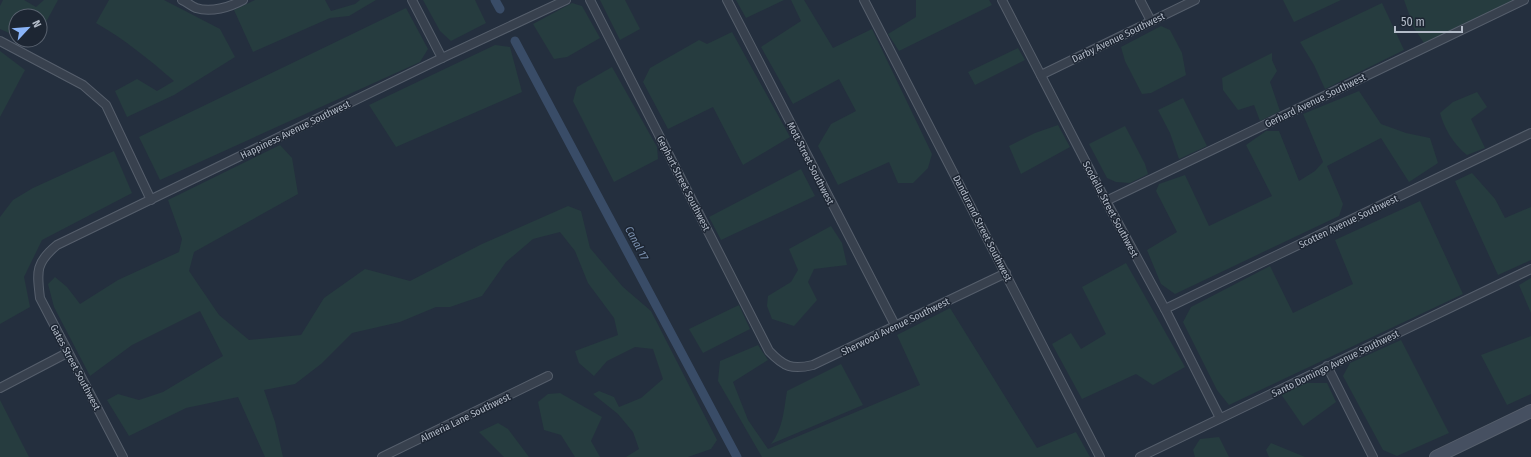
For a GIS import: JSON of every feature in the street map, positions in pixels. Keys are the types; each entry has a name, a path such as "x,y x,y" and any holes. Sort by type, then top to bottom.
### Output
{"street":[{"path":"182,0 197,8 217,9 232,6 243,0"},
{"path":"412,0 442,58"},
{"name":"Happiness Avenue Southwest","path":"38,273 45,255 57,245 442,58 566,0"},
{"name":"Gephart Street Southwest","path":"590,0 769,351 782,363"},
{"name":"Mott Street Southwest","path":"727,0 895,325"},
{"name":"Dandurand Street Southwest","path":"864,0 1100,457"},
{"name":"Scodella Street Southwest","path":"1002,0 1106,201 1165,309 1220,418"},
{"path":"1140,0 1151,21"},
{"name":"Darby Avenue Southwest","path":"1041,75 1195,0"},
{"name":"Gerhard Avenue Southwest","path":"1106,201 1524,0"},
{"path":"0,41 83,85 106,105 151,200"},
{"name":"Scotten Avenue Southwest","path":"1165,309 1531,133"},
{"name":"Santo Domingo Avenue Southwest","path":"1140,457 1531,268"},
{"name":"Gates Street Southwest","path":"38,273 40,298 67,353 124,457"},
{"name":"Sherwood Avenue Southwest","path":"782,363 799,368 813,365 1006,273"},
{"path":"0,388 67,353"},
{"path":"1328,366 1373,457"},
{"name":"Almeria Lane Southwest","path":"382,457 548,376"},
{"path":"1436,457 1531,412"}],"green space":[{"path":"3,0 24,0 36,7 44,0 58,0 48,18 48,8 8,8 8,32 0,29 0,6"},
{"path":"109,0 164,0 220,29 235,57 174,95 127,117 115,91 137,79 157,91 174,81 136,50 96,23"},
{"path":"255,0 325,0 331,11 355,4 360,0 376,0 349,16 330,18 253,52 234,10"},
{"path":"423,0 475,0 486,23 451,41 440,31"},
{"path":"600,0 625,0 640,29 620,40"},
{"path":"736,0 784,0 746,18"},
{"path":"791,0 804,0 833,48 872,29 932,154 928,168 913,183 898,183 889,162 838,185 818,146 831,124 856,111 839,79 793,104 761,47 801,21"},
{"path":"916,0 989,0 992,5 899,51 888,34 916,17"},
{"path":"1283,0 1341,0 1294,22"},
{"path":"1404,0 1513,0 1424,43 1414,28"},
{"path":"572,3 582,6 600,38 567,57 554,59 533,24"},
{"path":"1382,3 1404,50 1325,89 1314,65 1300,42"},
{"path":"406,8 428,49 420,62 160,180 139,137"},
{"path":"1161,26 1170,30 1182,53 1186,75 1151,93 1142,94 1125,61 1121,47"},
{"path":"732,32 790,137 743,165 713,107 668,129 643,82 650,68 699,40 707,44"},
{"path":"495,45 510,47 522,92 396,147 369,105"},
{"path":"1018,48 1025,60 975,85 968,72"},
{"path":"0,51 25,70 0,117"},
{"path":"1272,53 1272,60 1277,71 1270,82 1280,111 1260,121 1254,105 1238,110 1223,90 1222,78"},
{"path":"612,67 657,147 658,159 614,182 573,101 577,87"},
{"path":"1359,91 1381,124 1406,133 1430,138 1438,163 1409,182 1381,138 1327,166 1343,204 1339,216 1175,294 1161,284 1147,250 1177,232 1156,191 1159,184 1185,175 1209,226 1272,196 1246,145 1266,131 1279,131 1299,181 1315,171 1323,162 1303,114"},
{"path":"1477,92 1487,107 1471,119 1485,148 1467,155 1450,136 1440,113 1453,102"},
{"path":"1183,98 1207,146 1179,159 1170,133 1158,110"},
{"path":"1058,125 1070,147 1021,174 1009,146 1035,133"},
{"path":"1125,126 1145,164 1148,174 1130,183 1116,182 1107,178 1089,144"},
{"path":"280,145 292,158 298,194 194,252 189,271 219,315 249,340 301,335 324,298 365,269 410,281 482,244 568,206 581,211 590,248 623,287 651,311 717,440 711,449 688,457 626,457 639,449 633,432 618,414 593,394 599,391 614,397 619,407 641,398 663,379 653,349 635,347 607,361 594,376 579,363 575,351 618,335 614,318 588,283 575,251 560,232 533,239 506,262 482,296 450,307 436,307 400,322 352,333 321,364 295,384 264,390 275,422 283,457 265,457 238,397 186,408 129,436 107,400 118,394 139,400 163,392 223,356 200,311 132,345 90,376 54,307 48,284 55,277 67,287 80,304 118,280 179,252 182,239 168,200"},
{"path":"114,151 132,193 42,240 24,277 30,307 0,324 0,217 13,200 33,188"},
{"path":"801,169 815,196 721,240 709,217"},
{"path":"1472,173 1495,199 1505,218 1531,207 1531,260 1498,275 1455,181"},
{"path":"1420,201 1463,294 1229,405 1217,390 1183,322 1191,307 1270,266 1293,313 1353,284 1335,240"},
{"path":"831,226 842,243 847,265 814,269 808,282 817,300 794,326 772,319 767,306 768,296 791,282 798,270 789,249"},
{"path":"1126,263 1185,367 1153,385 1136,374 1082,399 1052,344 1071,333 1081,349 1106,334 1082,287"},
{"path":"1531,278 1531,313 1519,285"},
{"path":"739,305 750,329 703,353 689,329"},
{"path":"950,308 1037,448 1076,432 1090,457 762,457 718,381 720,361 758,345 768,360 733,382 748,420 768,449 920,385 897,335"},
{"path":"1531,336 1531,394 1507,405 1481,355"},
{"path":"1401,340 1449,433 1397,456 1383,450 1343,376 1350,363"},
{"path":"841,364 863,405 771,444 781,425 787,391"},
{"path":"1307,383 1327,383 1336,402 1303,426 1281,394"},
{"path":"560,393 602,417 591,441 600,457 575,457 561,435 544,430 538,402 548,394"},
{"path":"0,400 29,457 0,457"},
{"path":"498,423 508,429 529,457 504,457 479,432"},
{"path":"1219,437 1229,457 1195,457 1193,450 1200,439"},
{"path":"1271,443 1305,457 1269,457 1266,450"}],"waterway":[{"name":"Canal 17","path":"495,0 500,9"},
{"name":"Canal 17","path":"515,41 737,457"}]}
